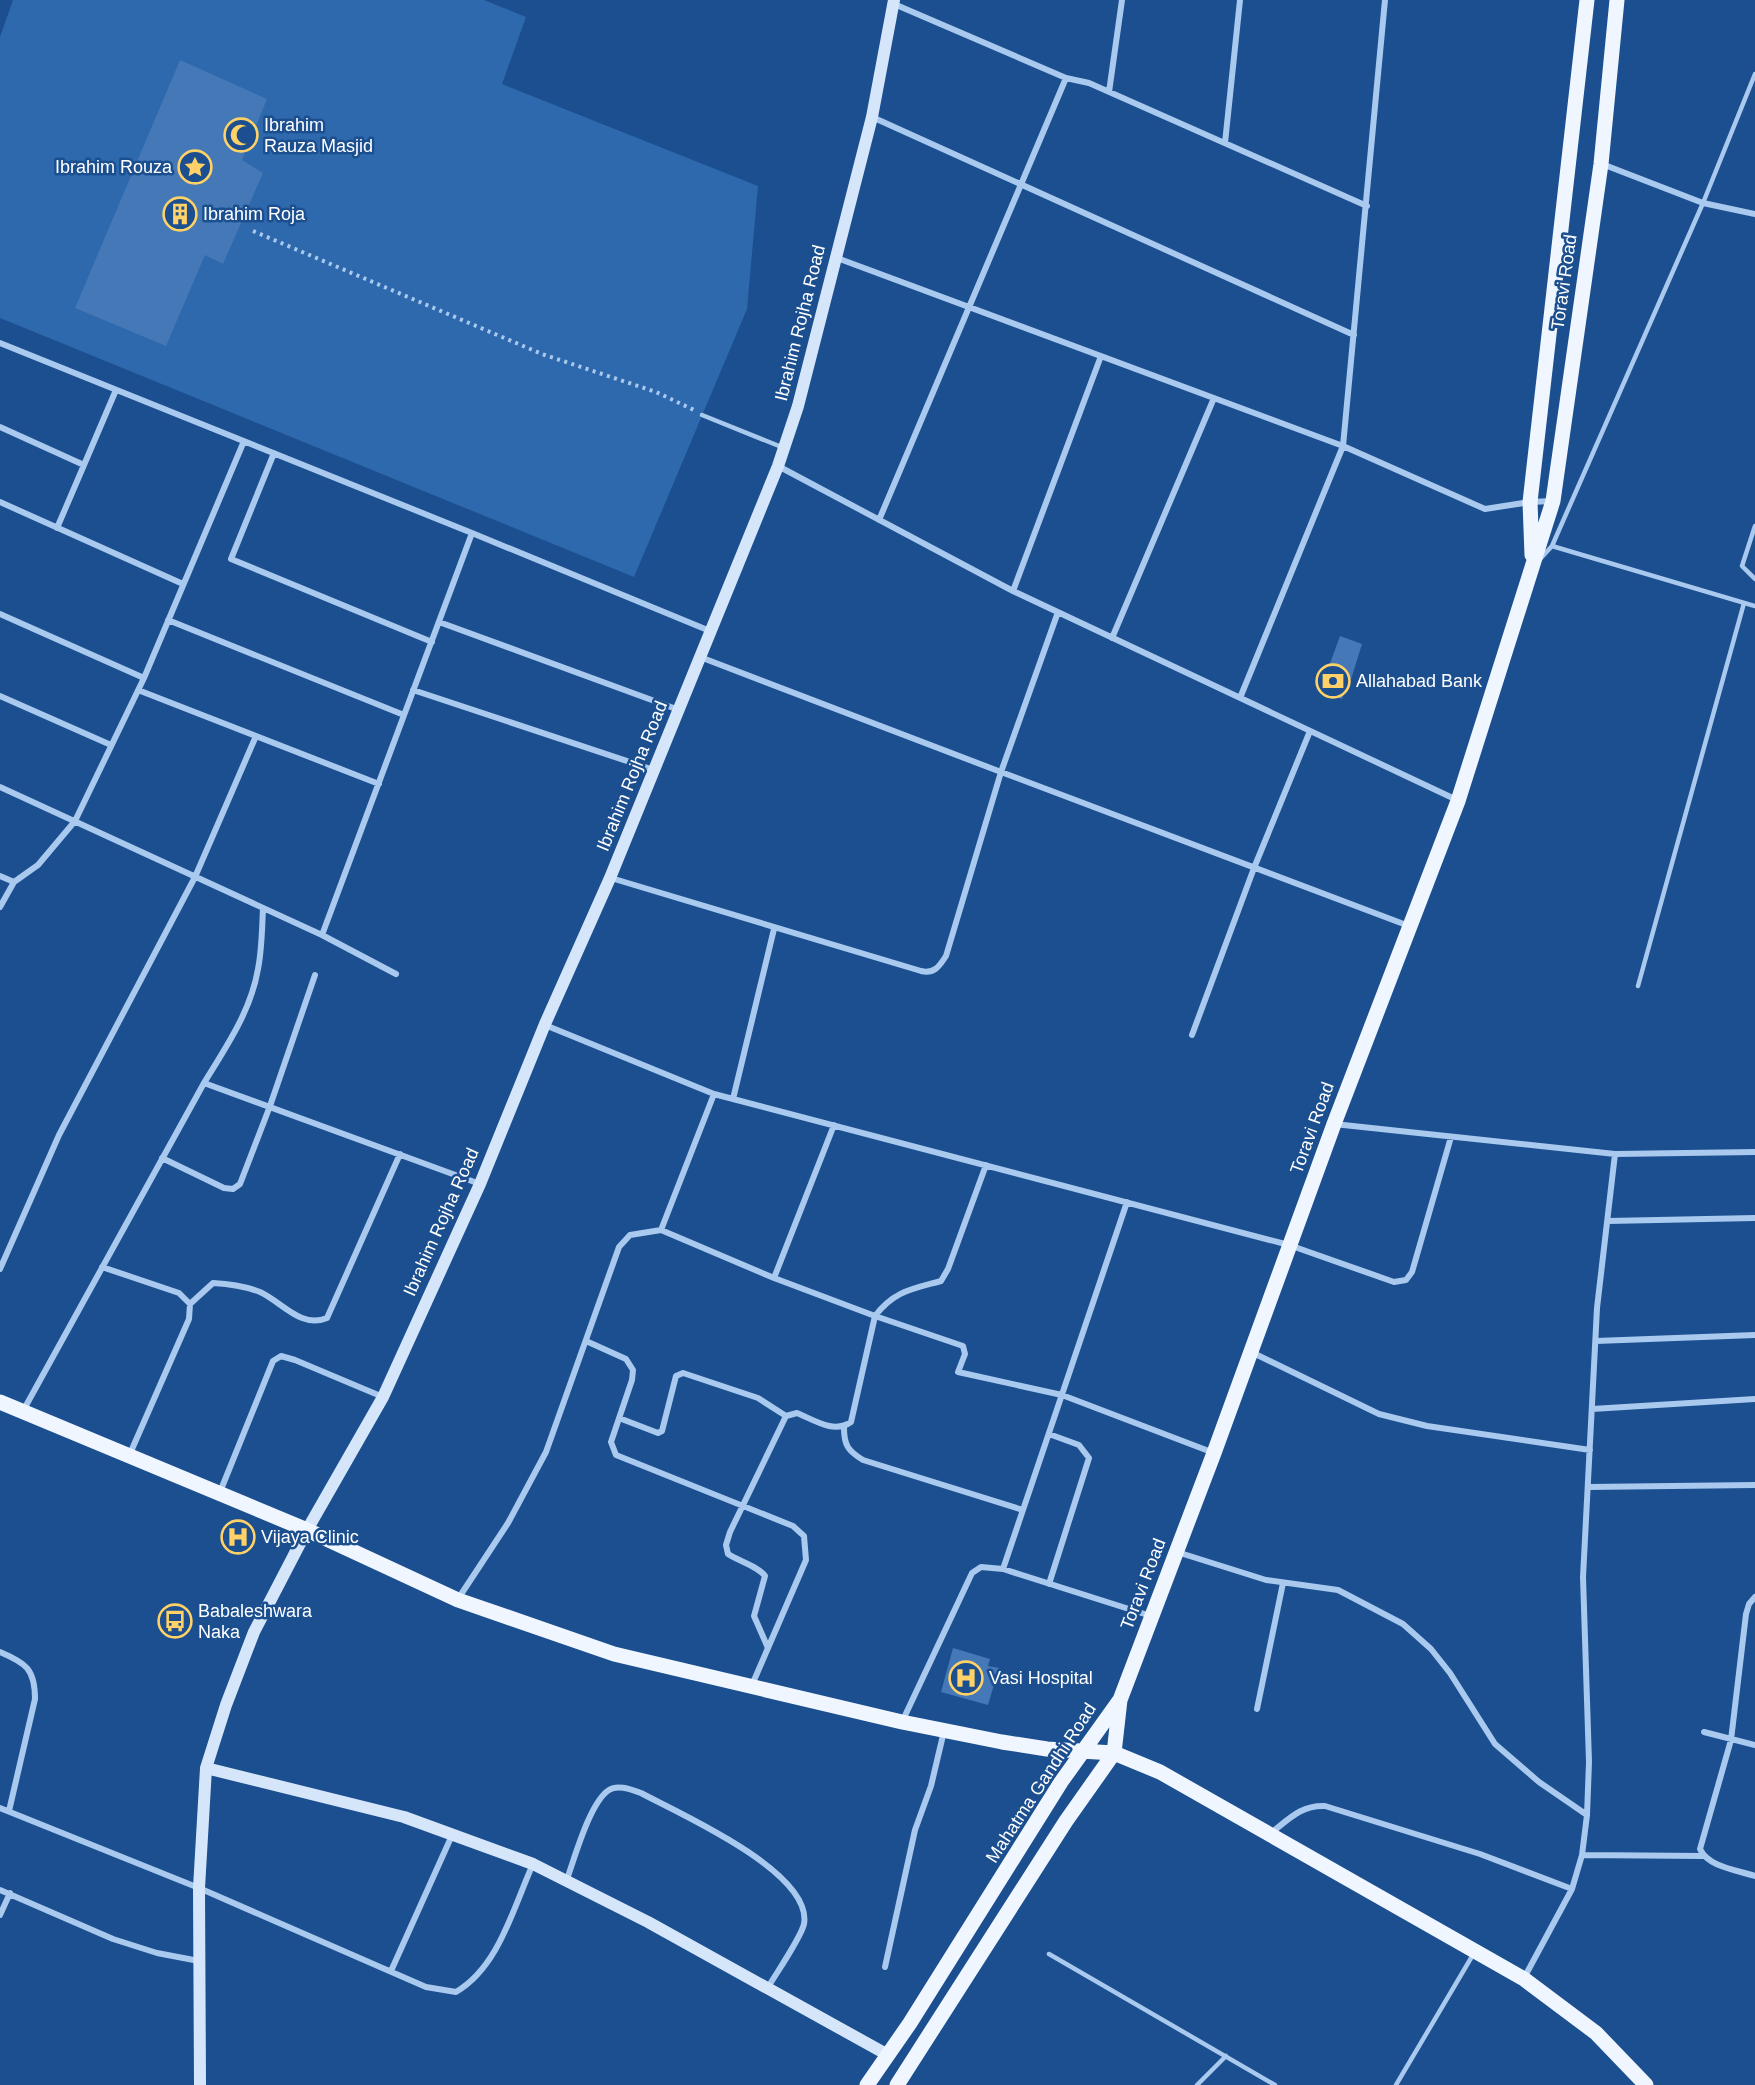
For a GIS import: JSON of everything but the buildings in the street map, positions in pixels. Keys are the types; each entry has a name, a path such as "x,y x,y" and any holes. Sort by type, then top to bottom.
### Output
{"main road":[{"name":"Toravi Road","path":"1533,567 1530,502 1587,0"},
{"name":"Toravi Road","path":"1120,1700 1214,1453 1334,1124 1458,801 1553,501 1601,164 1617,0"},
{"path":"0,1402 307,1530 458,1600 614,1654 902,1722 1047,1749 1084,1749 1114,1753 1160,1772 1524,1979 1596,2033 1646,2085"},
{"name":"Mahatma Gandhi Road","path":"867,2085 1084,1749 1120,1700"},
{"name":"Mahatma Gandhi Road","path":"897,2085 1066,1821 1114,1753 1120,1700"}],"street":[{"path":"1109,92 1122,0"},
{"path":"1225,143 1240,0"},
{"path":"1240,698 1343,446 1385,0"},
{"path":"893,2 1066,78 1089,83 1367,206"},
{"name":"Ibrahim Rojha Road","path":"200,2085 199,1888 207,1768 226,1705 254,1632 307,1530 383,1397 480,1184 545,1024 610,878 778,466 798,406 872,117 893,2"},
{"path":"879,520 1066,78"},
{"path":"872,117 1354,335"},
{"path":"1601,164 1703,203 1755,214"},
{"path":"835,258 1343,446 1485,509 1553,501"},
{"path":"0,343 711,631"},
{"path":"1013,591 1101,356"},
{"path":"57,528 116,390"},
{"path":"1112,638 1214,398"},
{"path":"0,427 84,465"},
{"path":"0,907 14,882 38,865 75,821 144,678 244,441"},
{"path":"274,453 231,559 432,642"},
{"path":"778,466 1013,591 1458,801"},
{"path":"0,502 183,584"},
{"path":"322,935 472,533"},
{"path":"610,878 774,929 921,971 932,972 939,967 946,956 1001,772 1058,612"},
{"path":"0,614 144,678"},
{"path":"168,621 404,715"},
{"path":"439,622 679,710"},
{"path":"700,657 1410,927"},
{"path":"138,690 379,784"},
{"path":"413,690 654,770"},
{"path":"0,696 111,745"},
{"path":"1192,1035 1254,868 1310,731"},
{"path":"0,1269 59,1135 195,877 256,736"},
{"path":"0,787 322,935 396,974"},
{"path":"0,876 14,882"},
{"path":"22,1411 204,1083 240,1025 258,970 263,908"},
{"path":"733,1099 774,929"},
{"path":"162,1158 224,1188 233,1189 240,1184 270,1106 315,975"},
{"path":"545,1024 714,1094 1289,1245 1394,1282 1406,1280 1412,1272 1451,1137"},
{"path":"204,1083 480,1184"},
{"path":"661,1230 714,1094"},
{"path":"1334,1124 1615,1154 1755,1152"},
{"path":"774,1278 834,1125"},
{"path":"129,1457 189,1319 190,1304 213,1283 237,1285 261,1293 303,1319 317,1322 327,1318 400,1154"},
{"path":"1524,1979 1572,1888 1582,1855 1587,1815 1589,1761 1583,1577 1596,1341 1615,1154"},
{"path":"619,1419 650,1432 662,1431 671,1387 676,1376 683,1373 758,1398 786,1416 797,1413 828,1426 843,1428 851,1422 875,1316 886,1301 899,1293 941,1281 948,1269 986,1165"},
{"path":"1003,1569 1127,1202"},
{"path":"1608,1221 1755,1218"},
{"path":"458,1600 508,1523 546,1452 619,1247 630,1235 661,1230 774,1278 963,1346 965,1354 958,1372 1062,1395 1214,1453"},
{"path":"102,1267 179,1293 190,1304"},
{"path":"1596,1341 1755,1335"},
{"path":"586,1341 626,1359 633,1370 611,1443 616,1455 793,1526 804,1536 806,1560 751,1688"},
{"path":"1251,1352 1379,1414 1427,1426 1590,1450"},
{"path":"219,1495 273,1361 281,1356 383,1397"},
{"path":"1592,1409 1755,1399"},
{"path":"768,1647 754,1616 765,1576 762,1572 744,1565 728,1554 726,1545 786,1416"},
{"path":"843,1428 844,1441 848,1450 863,1460 1023,1510"},
{"path":"1049,1434 1079,1445 1089,1458 1049,1584"},
{"path":"1588,1487 1755,1485"},
{"path":"1176,1552 1283,1583 1338,1590 1403,1624 1431,1649 1450,1673 1495,1744 1539,1782 1587,1815"},
{"path":"902,1722 972,1573 981,1567 1003,1569 1152,1616"},
{"path":"1257,1709 1283,1583"},
{"path":"1755,1597 1749,1604 1746,1614 1731,1740 1701,1838 1700,1849 1704,1856 1712,1862 1755,1876"},
{"path":"0,1652 30,1670 35,1684 35,1699 9,1811"},
{"path":"885,1967 915,1830 931,1786 945,1730"},
{"path":"1704,1732 1755,1745"},
{"path":"207,1768 404,1817 533,1864 567,1879 888,2055"},
{"path":"567,1879 595,1806 610,1789 621,1787 641,1793 756,1856 774,1869 790,1886 802,1907 804,1925 767,1989"},
{"path":"1270,1834 1299,1811 1311,1806 1325,1806 1480,1854 1572,1888"},
{"path":"0,1808 199,1888 426,1986 456,1992 471,1983 489,1962 533,1864"},
{"path":"391,1971 453,1833"},
{"path":"1582,1855 1704,1856"},
{"path":"0,1890 113,1938 157,1953 199,1960"},
{"path":"0,1915 10,1893"}],"lane":[{"path":"1533,567 1552,546 1703,203 1755,74"},
{"path":"702,415 784,448"},
{"path":"1755,526 1742,566 1755,579"},
{"path":"1552,546 1755,606"},
{"path":"1638,986 1744,603"},
{"path":"1396,2085 1476,1951"},
{"path":"1049,1954 1275,2085"},
{"path":"1197,2085 1226,2056"}],"path":[{"path":"253,231 531,350 656,392 702,415"}],"shaded area":[{"path":"13,0 484,0 526,17 502,84 758,186 747,309 634,577 0,318 0,37"}],"place":[{"name":"Ibrahim Rauza Masjid","path":"241,135"},
{"name":"Ibrahim Rouza","path":"195,167"},
{"name":"Ibrahim Roja","path":"180,214"},
{"name":"Allahabad Bank","path":"1333,681"},
{"name":"Vijaya Clinic","path":"238,1537"},
{"name":"Babaleshwara Naka","path":"175,1621"},
{"name":"Vasi Hospital","path":"966,1678"}]}
